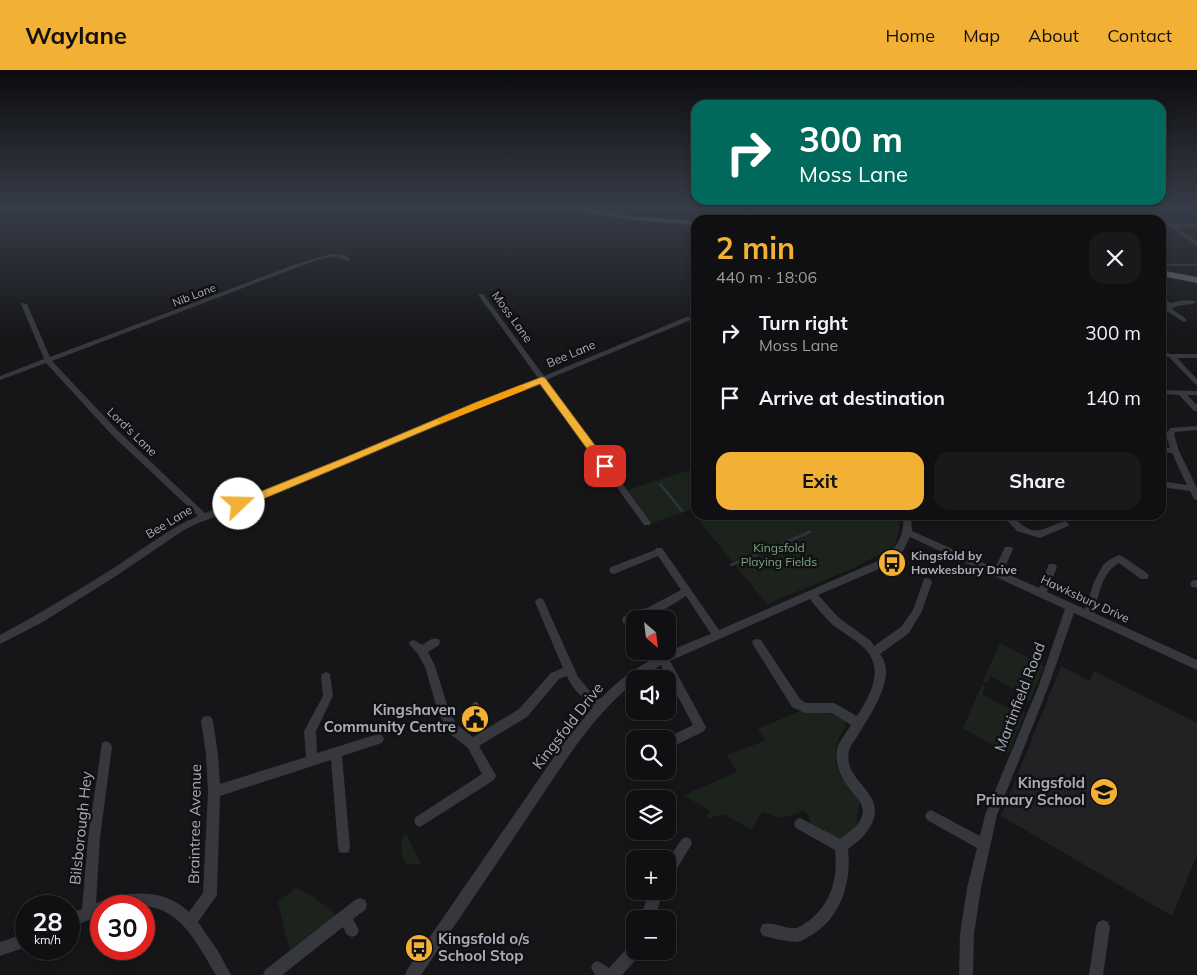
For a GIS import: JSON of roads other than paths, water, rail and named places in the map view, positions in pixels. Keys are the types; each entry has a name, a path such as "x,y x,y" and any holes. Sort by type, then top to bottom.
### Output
{"highway":[{"path":"1166,273 1197,280"},
{"path":"1166,277 1197,280"}],"street":[{"name":"Nib Lane","path":"0,378 301,264 337,254 347,259"},
{"name":"Moss Lane","path":"481,295 647,523"},
{"path":"1167,308 1181,302 1194,302"},
{"path":"24,304 48,361"},
{"path":"1167,308 1184,320"},
{"name":"Bee Lane","path":"0,640 37,620 181,528 203,516 284,487 691,318"},
{"path":"1166,354 1197,356"},
{"path":"1171,356 1197,383"},
{"name":"Lord's Lane","path":"48,361 115,433 203,516"},
{"path":"1166,392 1197,393"},
{"path":"1181,393 1197,409"},
{"path":"1195,493 1174,451 1170,434 1173,430 1197,428"},
{"path":"1166,450 1174,451"},
{"path":"1166,485 1195,493"},
{"name":"Kingsfold Drive","path":"676,654 890,559 902,548 907,532 907,520"},
{"path":"1011,520 1020,529 1040,535 1065,524"},
{"name":"Hawksbury Drive","path":"907,532 1042,592 1197,665"},
{"path":"998,572 1008,549"},
{"path":"614,570 659,551 718,636"},
{"path":"1089,614 1104,569 1112,561 1119,559 1144,576"},
{"path":"1042,592 1052,567"},
{"path":"874,652 905,630 917,611 927,582"},
{"path":"652,610 687,591"},
{"path":"811,594 836,621 867,644 880,663 879,682 869,707 843,749 842,762 847,776 867,800 869,814 860,831 841,846"},
{"path":"540,602 559,641 574,680 600,706"},
{"name":"Martinfield Road","path":"966,975 967,934 974,888 990,815 1044,686 1071,606"},
{"path":"420,821 490,776 472,744 452,729 444,712 430,666 418,648 434,642"},
{"path":"756,643 796,703 805,708 834,708 858,723"},
{"name":"Kingsfold Drive","path":"412,975 571,744 600,706 643,668 661,660"},
{"path":"664,660 700,727 676,739"},
{"path":"472,744 522,713 555,676 570,670"},
{"path":"312,760 310,731 328,696 326,677"},
{"name":"Braintree Avenue","path":"190,922 210,895 214,792 212,754 207,721"},
{"path":"214,792 378,739"},
{"name":"Bilsborough Hey","path":"95,895 94,838 106,747"},
{"path":"336,753 344,847"},
{"path":"930,816 984,846"},
{"path":"800,824 841,846"},
{"path":"676,858 686,843"},
{"path":"767,930 797,935 818,923 836,899 842,876 843,859 841,846"},
{"path":"155,901 172,906 190,922 224,975"},
{"path":"270,975 360,905"},
{"path":"346,917 352,930"},
{"path":"1096,975 1103,927"},
{"path":"0,949 15,944"},
{"path":"613,975 626,960"}],"waterway":[{"path":"1166,265 1197,265"},
{"path":"660,484 667,492"},
{"path":"666,491 682,511"},
{"path":"731,565 810,532"}],"place":[{"name":"Kingsfold by Hawkesbury Drive","path":"892,563"},
{"name":"Kingshaven Community Centre","path":"475,719"},
{"name":"Kingsfold Primary School","path":"1104,792"},
{"name":"Kingsfold o/s School Stop","path":"419,948"}],"park label":[{"name":"Kingsfold Playing Fields","path":"779,555"}]}
